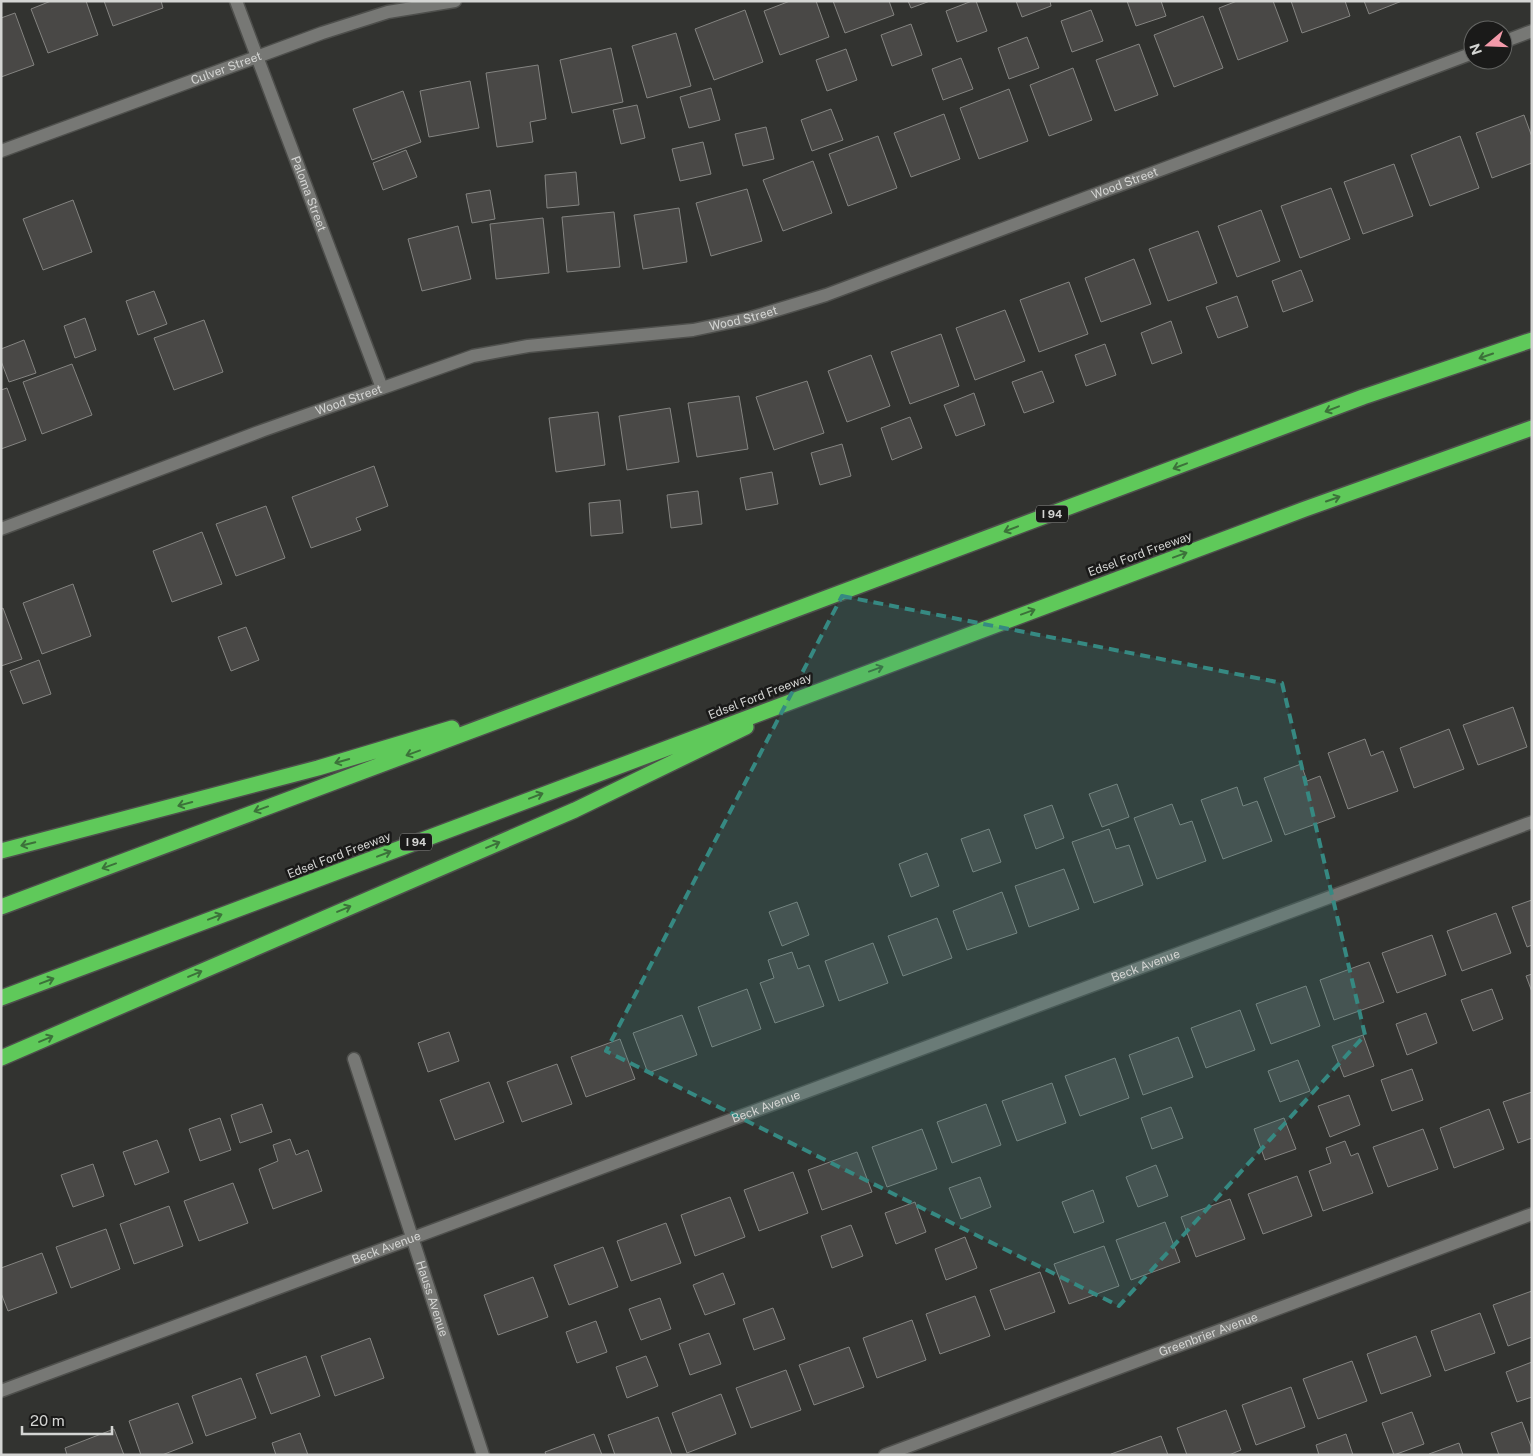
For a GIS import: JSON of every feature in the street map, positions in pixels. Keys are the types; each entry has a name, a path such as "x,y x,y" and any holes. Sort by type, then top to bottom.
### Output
{"highway":[{"name":"I 94","path":"1,906 1362,397 1532,340"},
{"name":"Edsel Ford Freeway","path":"1,998 1305,509 1532,428"},
{"path":"1,1058 575,810 830,686"},
{"path":"1,851 318,768 574,693"}],"street":[{"name":"Paloma Street","path":"236,1 382,388"},
{"name":"Culver Street","path":"1,151 322,32 388,12 455,1"},
{"path":"1513,38 1532,31"},
{"name":"Wood Street","path":"1,529 473,356 528,346 693,330 750,318 826,295 1463,57"},
{"name":"Beck Avenue","path":"1,1391 1532,822"},
{"name":"Hauss Avenue","path":"354,1059 483,1455"},
{"name":"Greenbrier Avenue","path":"885,1455 1532,1214"}],"highlighted area":[{"path":"842,596 1282,683 1365,1035 1119,1306 606,1051"}],"building":[{"path":"51,1 86,1 98,35 48,53 31,9"},
{"path":"104,1 161,1 163,8 113,26"},
{"path":"790,1 816,1 829,37 780,55 764,11"},
{"path":"833,1 889,1 894,15 845,33"},
{"path":"908,1 930,1 911,8"},
{"path":"976,1 987,31 957,42 946,11"},
{"path":"1016,1 1050,1 1051,6 1022,17"},
{"path":"1127,1 1161,1 1166,16 1136,26"},
{"path":"1237,1 1273,1 1288,41 1238,60 1219,8"},
{"path":"1291,1 1345,1 1350,16 1302,33"},
{"path":"1364,1 1402,1 1369,14"},
{"path":"745,10 763,62 714,80 695,29"},
{"path":"1091,10 1103,41 1072,52 1061,21"},
{"path":"15,13 34,65 1,77 1,18"},
{"path":"1203,16 1223,68 1174,87 1154,35"},
{"path":"911,24 922,55 892,66 881,35"},
{"path":"676,33 691,86 647,98 632,46"},
{"path":"1027,37 1039,68 1009,79 998,48"},
{"path":"1139,44 1158,95 1115,111 1096,60"},
{"path":"611,48 623,102 572,113 560,60"},
{"path":"846,49 857,80 827,91 816,60"},
{"path":"961,58 973,89 943,100 932,69"},
{"path":"538,65 546,119 530,122 533,142 497,147 486,73"},
{"path":"1073,68 1092,120 1049,136 1030,85"},
{"path":"470,81 479,128 429,137 420,91"},
{"path":"711,88 720,120 689,128 680,97"},
{"path":"1009,89 1028,141 979,159 960,108"},
{"path":"403,91 421,142 372,160 353,109"},
{"path":"637,105 645,138 621,144 613,110"},
{"path":"831,109 843,140 812,151 801,120"},
{"path":"944,114 960,159 911,177 894,133"},
{"path":"1524,115 1532,137 1532,163 1492,178 1476,133"},
{"path":"766,127 774,159 743,166 735,134"},
{"path":"878,136 897,188 848,206 829,154"},
{"path":"1460,136 1479,188 1430,206 1411,155"},
{"path":"703,142 711,174 680,181 672,149"},
{"path":"406,150 417,177 383,190 373,163"},
{"path":"813,161 832,213 783,231 763,180"},
{"path":"1394,164 1413,216 1363,234 1344,182"},
{"path":"576,172 579,205 547,208 545,175"},
{"path":"1331,188 1350,239 1300,258 1281,206"},
{"path":"747,189 762,241 711,256 696,203"},
{"path":"490,190 495,219 472,223 466,194"},
{"path":"73,200 92,252 43,270 23,219"},
{"path":"679,208 687,262 643,269 634,215"},
{"path":"1261,210 1280,261 1237,277 1218,226"},
{"path":"614,212 620,267 567,272 562,217"},
{"path":"543,218 549,273 496,279 490,224"},
{"path":"458,226 471,279 422,291 408,239"},
{"path":"1198,231 1217,283 1168,301 1149,249"},
{"path":"1134,259 1151,304 1101,322 1085,278"},
{"path":"1301,270 1313,301 1283,312 1272,281"},
{"path":"1069,282 1088,334 1039,352 1020,300"},
{"path":"154,291 167,324 138,335 126,301"},
{"path":"1237,296 1248,327 1218,338 1206,307"},
{"path":"1005,310 1025,361 975,380 956,328"},
{"path":"85,318 96,350 75,358 64,326"},
{"path":"204,320 223,372 174,390 154,338"},
{"path":"1171,321 1182,353 1152,364 1141,333"},
{"path":"941,334 959,386 910,404 891,352"},
{"path":"24,340 36,373 9,382 1,361 1,349"},
{"path":"1105,344 1116,375 1086,386 1075,355"},
{"path":"871,355 890,406 847,422 828,371"},
{"path":"72,364 92,415 42,434 23,382"},
{"path":"1042,371 1054,402 1024,413 1012,382"},
{"path":"807,381 824,433 774,450 756,397"},
{"path":"7,388 26,440 1,449 1,390"},
{"path":"974,393 985,425 956,436 944,405"},
{"path":"739,396 748,449 697,457 688,403"},
{"path":"670,408 679,462 627,470 619,416"},
{"path":"598,412 605,465 556,472 549,418"},
{"path":"910,417 922,448 892,460 881,428"},
{"path":"842,444 851,476 820,485 811,453"},
{"path":"374,466 388,506 356,518 361,530 311,548 292,497"},
{"path":"772,472 778,504 746,510 740,478"},
{"path":"698,491 702,524 671,528 667,495"},
{"path":"620,500 623,533 591,536 589,503"},
{"path":"266,506 285,558 236,576 216,524"},
{"path":"202,532 222,584 172,602 153,551"},
{"path":"73,584 91,636 42,654 23,603"},
{"path":"3,608 22,659 1,666 1,609"},
{"path":"246,627 259,660 231,671 218,637"},
{"path":"39,660 51,694 23,704 10,671"},
{"path":"1513,707 1527,747 1478,765 1463,725"},
{"path":"1449,729 1464,769 1414,788 1400,748"},
{"path":"1365,739 1371,756 1383,751 1398,791 1348,809 1328,753"},
{"path":"1301,764 1307,781 1320,776 1335,817 1285,835 1264,778"},
{"path":"1117,784 1129,817 1102,827 1089,794"},
{"path":"1237,787 1243,806 1257,801 1272,841 1223,859 1201,800"},
{"path":"1172,804 1180,825 1192,821 1206,861 1157,879 1134,818"},
{"path":"1052,805 1064,838 1036,849 1024,815"},
{"path":"989,829 1001,862 973,872 961,839"},
{"path":"1109,829 1116,849 1129,845 1143,885 1094,903 1072,842"},
{"path":"927,853 939,886 911,897 899,864"},
{"path":"1064,869 1079,909 1029,927 1015,886"},
{"path":"1002,892 1017,933 967,950 953,911"},
{"path":"1532,900 1532,945 1527,947 1512,907"},
{"path":"797,902 809,935 782,946 769,912"},
{"path":"1496,913 1511,953 1462,971 1447,931"},
{"path":"937,918 952,958 903,976 888,936"},
{"path":"1432,935 1446,975 1397,993 1382,953"},
{"path":"873,943 888,983 839,1001 825,961"},
{"path":"792,952 798,969 809,965 824,1006 775,1023 760,983 774,978 768,960"},
{"path":"1369,962 1384,1002 1334,1020 1320,980"},
{"path":"1532,974 1532,992 1526,976"},
{"path":"1306,986 1320,1026 1271,1044 1256,1004"},
{"path":"747,989 761,1029 712,1047 698,1007"},
{"path":"1492,989 1503,1019 1473,1031 1461,1000"},
{"path":"1240,1010 1255,1050 1206,1068 1191,1028"},
{"path":"1426,1013 1437,1043 1407,1055 1396,1024"},
{"path":"682,1015 697,1055 648,1073 633,1033"},
{"path":"449,1032 459,1061 428,1072 418,1043"},
{"path":"1363,1035 1374,1066 1344,1077 1332,1046"},
{"path":"1178,1037 1193,1077 1143,1095 1129,1055"},
{"path":"620,1039 635,1079 586,1097 571,1057"},
{"path":"1115,1058 1129,1098 1080,1116 1065,1076"},
{"path":"1298,1060 1310,1091 1280,1102 1268,1071"},
{"path":"557,1064 572,1104 522,1122 507,1082"},
{"path":"1412,1069 1423,1100 1392,1111 1381,1080"},
{"path":"489,1082 504,1122 455,1140 440,1100"},
{"path":"1052,1083 1066,1123 1017,1141 1002,1101"},
{"path":"1532,1092 1532,1138 1518,1143 1503,1102"},
{"path":"1349,1095 1360,1125 1330,1137 1318,1106"},
{"path":"262,1104 272,1132 240,1143 231,1115"},
{"path":"986,1104 1001,1145 952,1163 937,1122"},
{"path":"1171,1107 1183,1138 1152,1149 1141,1118"},
{"path":"1489,1109 1504,1149 1454,1168 1440,1128"},
{"path":"220,1118 231,1150 200,1161 189,1129"},
{"path":"1284,1118 1296,1149 1265,1160 1254,1129"},
{"path":"922,1129 937,1169 887,1187 872,1147"},
{"path":"1423,1129 1438,1169 1388,1187 1373,1147"},
{"path":"290,1139 296,1155 308,1150 322,1191 273,1209 259,1169 278,1161 273,1145"},
{"path":"157,1140 169,1172 135,1185 123,1152"},
{"path":"1345,1141 1351,1156 1358,1153 1373,1193 1323,1211 1309,1171 1331,1163 1326,1148"},
{"path":"857,1152 872,1192 822,1210 808,1170"},
{"path":"93,1164 104,1196 73,1207 61,1175"},
{"path":"1156,1165 1168,1196 1138,1207 1126,1177"},
{"path":"793,1172 808,1213 759,1231 744,1190"},
{"path":"1297,1176 1312,1216 1263,1234 1248,1194"},
{"path":"980,1177 991,1207 961,1219 949,1188"},
{"path":"233,1183 248,1223 199,1241 184,1201"},
{"path":"1093,1190 1104,1222 1074,1233 1062,1202"},
{"path":"730,1197 745,1237 695,1256 681,1215"},
{"path":"1230,1199 1245,1239 1196,1257 1181,1217"},
{"path":"915,1202 926,1232 896,1244 885,1213"},
{"path":"169,1206 183,1246 134,1264 120,1224"},
{"path":"1165,1222 1180,1262 1131,1280 1116,1240"},
{"path":"666,1223 681,1263 631,1281 617,1241"},
{"path":"851,1225 863,1256 832,1268 821,1236"},
{"path":"106,1229 120,1269 71,1288 56,1247"},
{"path":"965,1237 977,1268 946,1280 935,1249"},
{"path":"1104,1246 1119,1286 1069,1304 1054,1264"},
{"path":"603,1247 618,1287 569,1305 554,1265"},
{"path":"42,1253 57,1293 8,1311 1,1293 1,1268"},
{"path":"1040,1272 1055,1312 1005,1330 990,1290"},
{"path":"723,1273 735,1304 705,1315 693,1285"},
{"path":"533,1277 548,1317 498,1335 484,1295"},
{"path":"1532,1291 1532,1337 1508,1346 1493,1305"},
{"path":"975,1296 990,1336 940,1354 926,1314"},
{"path":"660,1298 671,1329 641,1340 629,1309"},
{"path":"773,1308 785,1339 754,1350 743,1319"},
{"path":"1480,1313 1495,1353 1445,1371 1431,1331"},
{"path":"912,1320 926,1360 877,1378 863,1338"},
{"path":"596,1321 607,1352 577,1363 566,1332"},
{"path":"709,1333 721,1364 690,1375 679,1344"},
{"path":"1416,1336 1431,1376 1381,1394 1367,1354"},
{"path":"370,1338 384,1378 335,1396 321,1356"},
{"path":"849,1347 864,1387 814,1405 799,1365"},
{"path":"306,1356 320,1396 271,1414 256,1374"},
{"path":"646,1356 658,1386 627,1398 616,1367"},
{"path":"1352,1361 1367,1401 1318,1419 1303,1379"},
{"path":"1532,1362 1532,1397 1517,1402 1506,1372"},
{"path":"786,1370 801,1410 751,1428 736,1388"},
{"path":"241,1378 256,1418 206,1436 192,1396"},
{"path":"1291,1387 1305,1427 1256,1445 1242,1405"},
{"path":"721,1394 736,1434 687,1453 672,1413"},
{"path":"178,1403 193,1443 162,1455 141,1455 129,1421"},
{"path":"1226,1410 1241,1450 1229,1455 1187,1455 1177,1428"},
{"path":"1412,1412 1424,1444 1394,1455 1382,1423"},
{"path":"658,1417 672,1455 615,1455 608,1435"},
{"path":"1522,1422 1532,1454 1499,1455 1491,1433"},
{"path":"114,1429 124,1455 67,1455 65,1448"},
{"path":"300,1433 308,1455 276,1455 272,1443"},
{"path":"594,1434 602,1455 546,1455 545,1452"},
{"path":"1346,1434 1353,1455 1319,1455 1316,1445"},
{"path":"1161,1436 1168,1455 1111,1454"},
{"path":"1459,1443 1463,1455 1429,1455 1429,1454"}]}
